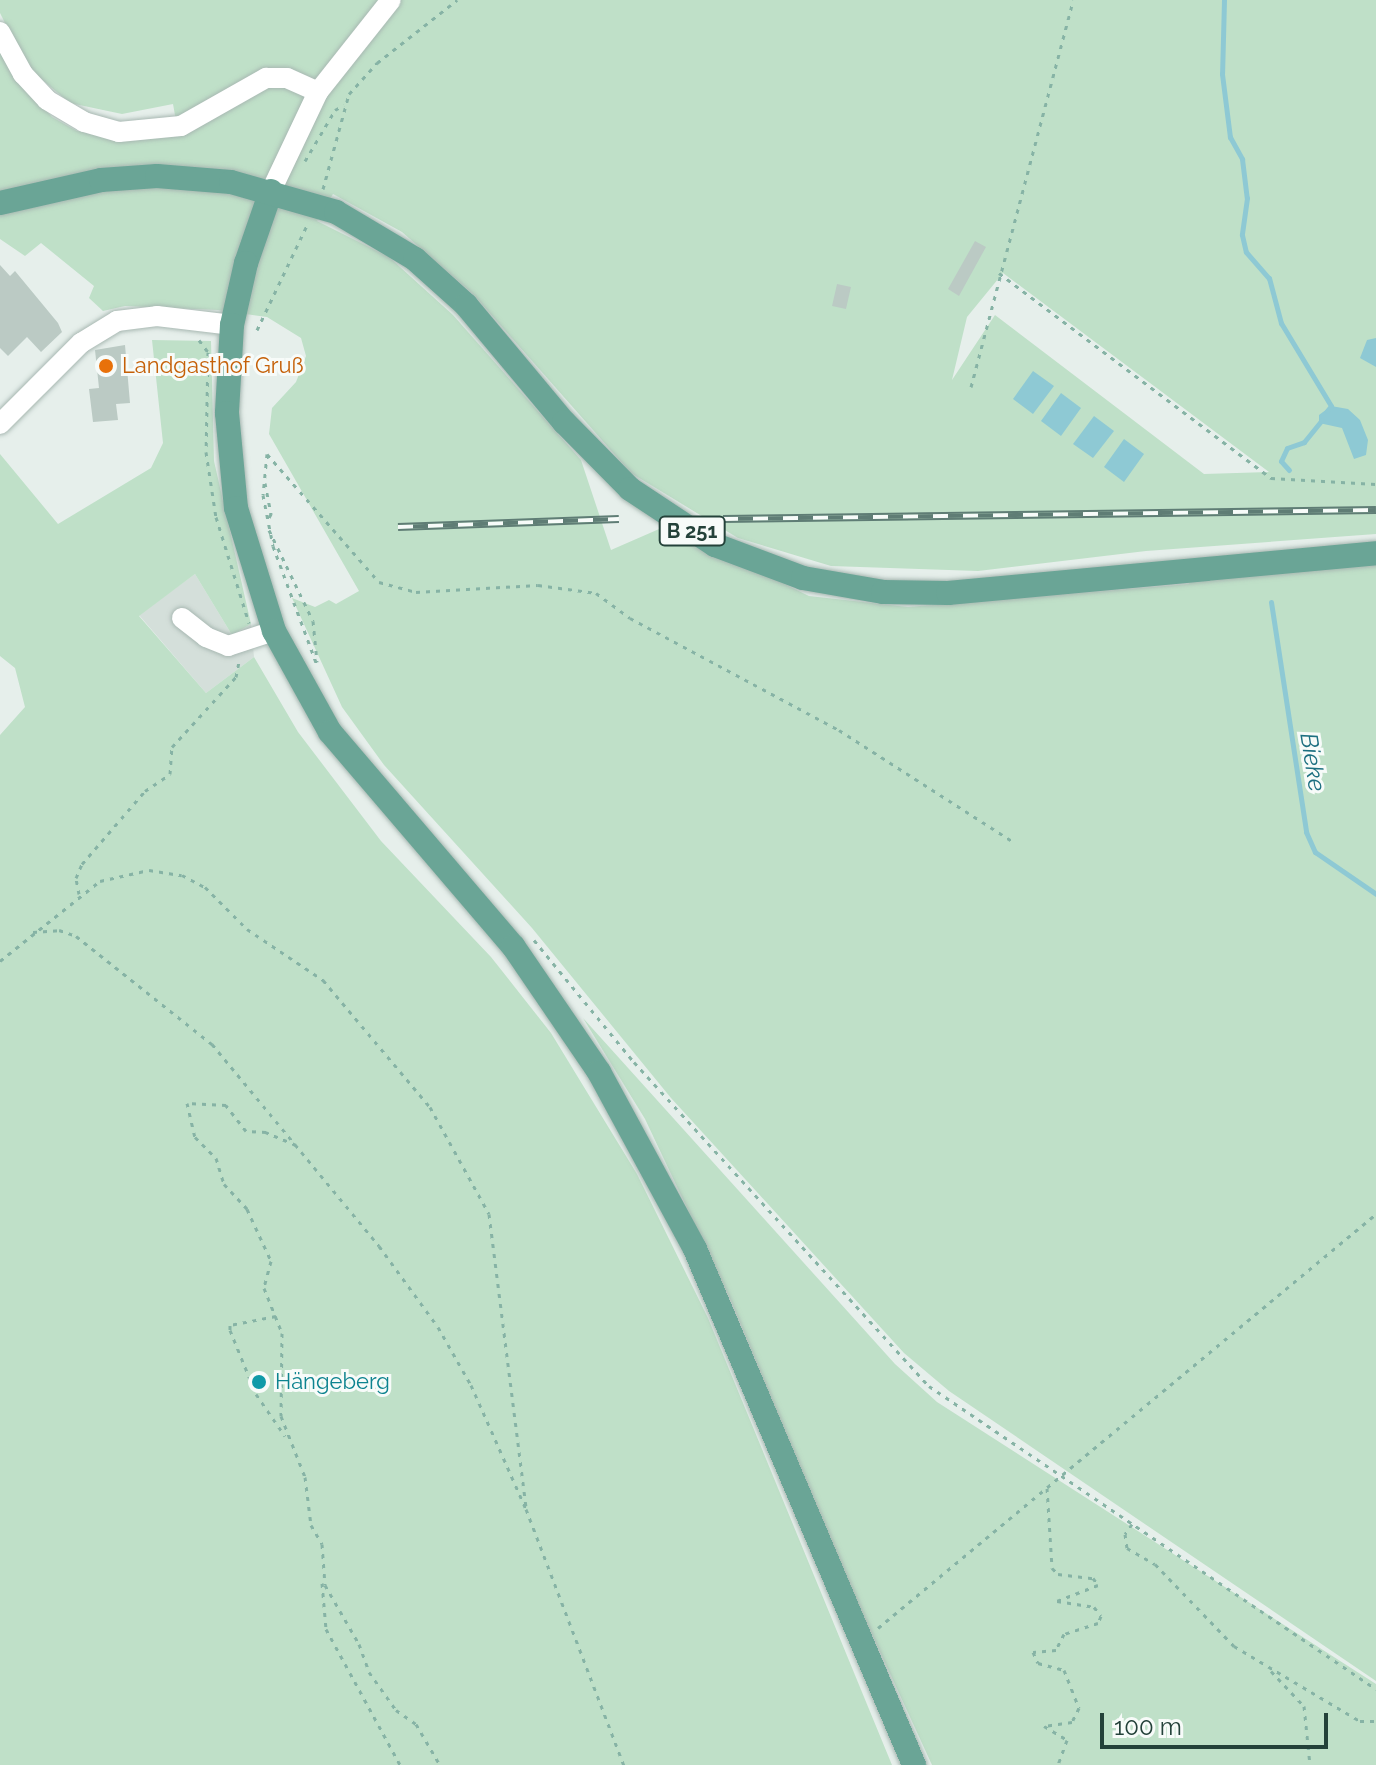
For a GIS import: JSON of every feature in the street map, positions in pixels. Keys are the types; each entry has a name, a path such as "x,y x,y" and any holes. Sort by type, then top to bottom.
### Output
{"main road":[{"name":"B 251","path":"0,203 137,176 210,178 271,191 336,212 415,259 487,328 564,422 630,489 715,545 782,572 851,588 919,594 1376,553"},
{"path":"271,191 246,263 232,325 227,389 232,482 265,635 330,732 520,955 599,1072 695,1249 914,1765"}],"street":[{"path":"271,191 318,92 391,0"},
{"path":"0,32 23,74 47,100 68,115 109,130 133,133 181,126 266,78 287,78 318,92"},
{"path":"0,424 81,343 117,321 157,316 232,325"},
{"path":"182,618 221,644 265,635"}],"path":[{"path":"285,158 309,160 335,110 344,105 377,63 457,0"},
{"path":"971,387 1073,0"},
{"path":"323,189 344,105"},
{"path":"257,330 310,220"},
{"path":"999,273 1271,478 1376,484"},
{"path":"79,894 76,878 82,864 145,791 170,774 172,747 236,677 239,653 265,635 216,517 206,452 208,352 203,342 190,337"},
{"path":"323,676 287,595 269,530 264,480 267,454 379,582 416,592 538,585 596,593 630,618 839,730 1012,841"},
{"path":"269,530 313,621 317,666"},
{"path":"0,961 79,894 134,871 182,875 205,887 247,929 323,980 430,1107 493,1228 526,1509"},
{"path":"33,932 59,930 76,936 162,1002 234,1067 449,1344 526,1509 624,1765"},
{"path":"528,932 634,1062 901,1358 942,1396 1376,1689"},
{"path":"287,1439 279,1402 283,1347 277,1316 266,1296 273,1267 247,1209 222,1179 216,1158 195,1137 187,1103 226,1105 246,1131 266,1132 299,1147"},
{"path":"880,1627 1376,1214"},
{"path":"277,1316 230,1325 230,1330 256,1394 287,1439 305,1477 311,1525 322,1544 321,1614 326,1629 400,1765"},
{"path":"1047,1488 1052,1568 1058,1574 1093,1578 1098,1585 1057,1601 1097,1608 1101,1618 1064,1634 1056,1650 1033,1652 1038,1663 1064,1670 1079,1708 1072,1722 1044,1726 1067,1740 1058,1765"},
{"path":"1132,1524 1125,1534 1127,1548 1155,1564 1234,1646 1360,1721 1376,1721"},
{"path":"323,1579 359,1644 364,1664 396,1710 416,1724 440,1765"},
{"path":"1269,1668 1302,1703 1310,1765"}],"shaded area":[{"path":"195,574 232,635 251,624 254,657 206,693 139,615"}],"green space":[{"path":"0,0 1376,0 1376,534 1146,551 978,571 831,566 738,538 631,473 473,294 402,232 333,194 317,221 389,257 453,315 581,460 611,550 666,526 809,596 908,607 1189,584 1185,574 1376,561 1376,1681 949,1391 904,1353 671,1098 532,928 384,765 342,707 292,598 315,607 329,600 336,604 359,591 269,434 272,408 296,382 306,356 301,338 267,317 218,310 125,306 103,311 89,298 94,286 41,243 25,256 0,239 0,213 64,201 72,175 0,194 0,47 18,80 52,117 77,131 118,138 178,132 173,104 122,114 70,103 27,67 0,13","holes":["1003,273 1269,472 1204,474 995,315 952,380 967,317"]},
{"path":"152,340 211,341 214,461 251,624 232,635 195,574 139,616 206,693 254,657 298,732 381,841 491,957 551,1033 637,1174 708,1318 892,1765 0,1765 0,735 25,707 15,668 0,656 0,454 58,524 151,468 163,443"},
{"path":"583,1018 895,1364 937,1402 1376,1684 1376,1765 932,1765 836,1556 732,1303 645,1119"}],"water":[{"path":"1376,338 1376,367 1360,358 1367,340"},
{"path":"1033,371 1054,386 1033,414 1013,399"},
{"path":"1061,393 1081,408 1061,436 1041,421"},
{"path":"1331,406 1348,409 1360,420 1368,440 1366,455 1354,459 1342,428 1319,423 1319,415"},
{"path":"1094,416 1114,431 1093,458 1073,444"},
{"path":"1124,439 1144,454 1124,482 1104,467"}],"building":[{"path":"975,241 986,247 959,296 948,289"},
{"path":"0,265 10,276 15,271 58,323 62,332 41,352 27,337 8,356 0,348"},
{"path":"837,284 851,287 846,309 832,306"},
{"path":"125,345 130,403 116,404 118,420 93,422 89,389 99,388 95,350"}],"waterway":[{"path":"1224,0 1222,74 1230,137 1242,159 1247,198 1242,235 1246,252 1269,278 1281,323 1331,406 1327,411"},
{"path":"1289,470 1281,461 1287,448 1304,442 1322,420"},
{"name":"Bieke","path":"1271,602 1306,832 1315,852 1376,894"}],"railway":[{"path":"723,519 1376,510"},
{"path":"398,527 619,519"}],"place":[{"name":"Landgasthof Gruß","path":"106,366"},
{"name":"Hängeberg","path":"259,1382"}]}
